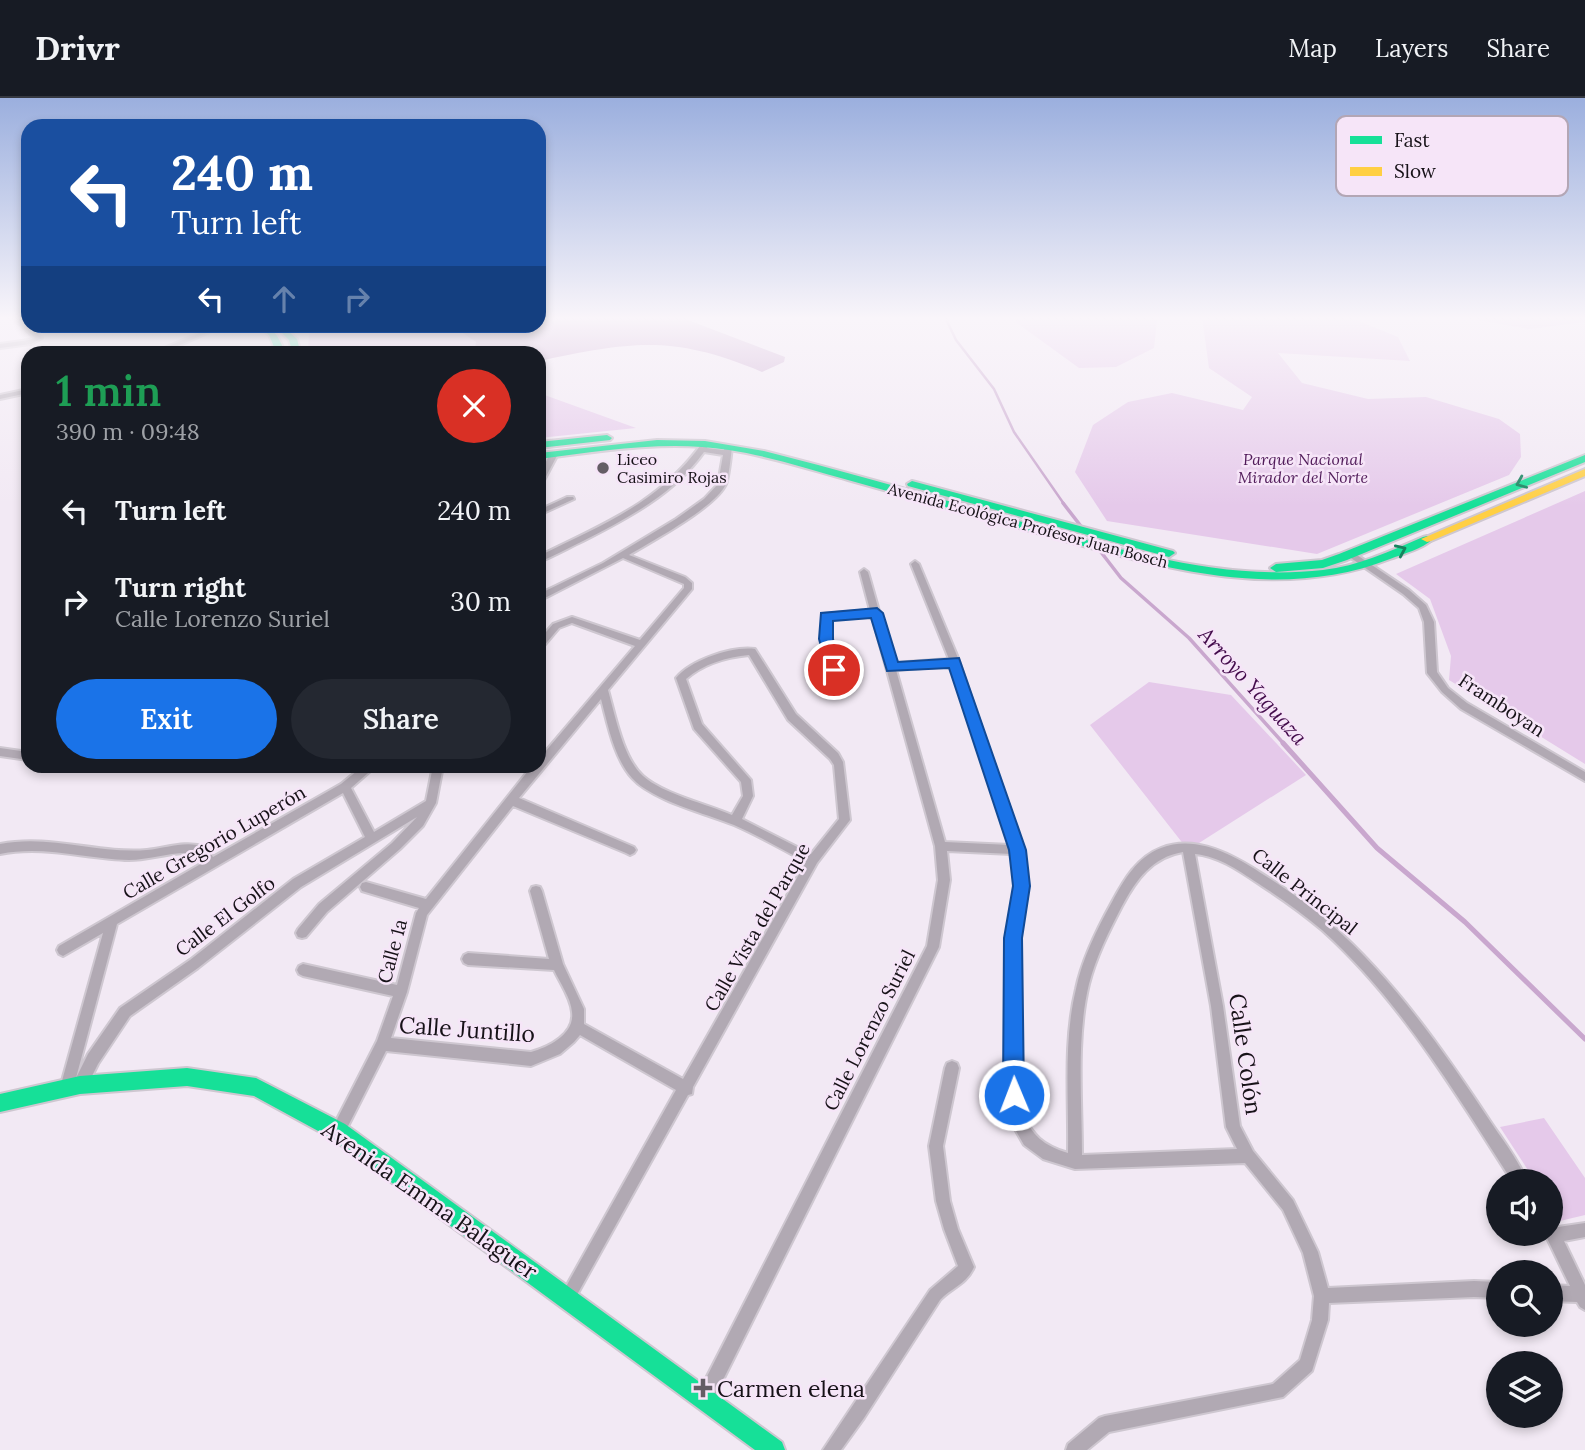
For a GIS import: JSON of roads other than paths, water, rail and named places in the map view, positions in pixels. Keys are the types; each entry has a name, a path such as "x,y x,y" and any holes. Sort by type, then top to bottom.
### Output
{"street":[{"path":"0,397 21,392"},
{"name":"Avenida Ecológica Profesor Juan Bosch","path":"546,444 657,434 716,436 770,446 981,509"},
{"name":"Avenida Ecológica Profesor Juan Bosch","path":"546,455 622,445 728,450 788,460 1139,552 1247,575 1305,577 1338,574 1367,565 1585,472"},
{"path":"546,555 655,496 690,466 704,447"},
{"path":"546,594 623,555 679,521 714,495 724,478 728,450"},
{"path":"546,469 554,454"},
{"name":"Avenida Ecológica Profesor Juan Bosch","path":"1139,552 1278,568 1323,564 1585,458"},
{"path":"546,510 570,499"},
{"name":"Framboyan","path":"1351,554 1423,607 1429,622 1433,673 1445,690 1464,706 1585,777"},
{"name":"Calle 1a","path":"546,758 689,586 687,581 677,576 645,566 623,555"},
{"path":"915,564 954,662 1017,850 1021,886 1013,938 1014,1115 1029,1140 1048,1154 1075,1162 1248,1156"},
{"name":"Calle Lorenzo Suriel","path":"704,1400 933,947 944,880 941,846 864,572"},
{"path":"834,670 826,639 825,612 877,613"},
{"path":"546,638 556,626 572,621 640,644"},
{"name":"Calle Vista del Parque","path":"568,1297 813,860 845,820 839,765 834,756 792,717 752,651 742,651 688,671 681,678 698,726 750,788 749,799 735,820"},
{"path":"892,667 954,662"},
{"path":"603,689 613,725 628,762 638,778 657,789 735,820 813,860"},
{"path":"0,752 21,755"},
{"name":"Calle Gregorio Luperón","path":"74,1086 113,921 345,787 362,773"},
{"path":"302,933 323,908 397,846 419,823 431,803 437,773"},
{"name":"Calle 1a","path":"338,1131 383,1044 401,992 418,924 427,905 533,773"},
{"path":"345,787 372,839"},
{"path":"511,800 630,850"},
{"name":"Calle El Golfo","path":"74,1086 113,1027 134,1005 194,964 297,883 431,803"},
{"path":"0,849 23,845 143,855 186,846 202,850 211,864"},
{"path":"941,846 1017,850"},
{"name":"Calle Colón","path":"1074,1450 1105,1424 1277,1391 1306,1365 1320,1320 1322,1296 1310,1252 1288,1205 1248,1156 1233,1127 1217,1006 1188,848"},
{"name":"Calle Principal","path":"1075,1162 1080,998 1089,965 1122,891 1133,874 1149,858 1163,851 1188,848 1213,852 1240,863 1332,931 1367,967 1423,1037 1512,1169"},
{"path":"366,887 427,905"},
{"path":"536,891 557,965 579,1014 576,1026 687,1089"},
{"path":"63,950 113,921"},
{"path":"468,959 557,965"},
{"path":"303,970 401,992"},
{"name":"Calle Juntillo","path":"383,1044 531,1059 548,1055 566,1042 576,1026"},
{"path":"831,1450 852,1423 937,1291 961,1278 966,1266 943,1201 936,1146 952,1068"},
{"name":"Avenida Emma Balaguer","path":"0,1103 74,1086 187,1077 256,1087 338,1131 774,1450"},
{"path":"1563,1231 1585,1230"},
{"path":"1560,1246 1583,1298"},
{"path":"1322,1296 1486,1290"},
{"path":"1563,1295 1583,1298"}],"waterway":[{"name":"Arroyo Yaguaza","path":"987,380 1014,432 1064,504"},
{"name":"Arroyo Yaguaza","path":"1063,503 1121,578 1189,638 1284,744"},
{"name":"Arroyo Yaguaza","path":"1283,743 1377,848 1465,922 1585,1039"}],"place":[{"name":"Liceo Casimiro Rojas","path":"603,468"},
{"name":"Carmen elena","path":"703,1388"}],"park label":[{"name":"Parque Nacional Mirador del Norte","path":"1303,468"}]}
